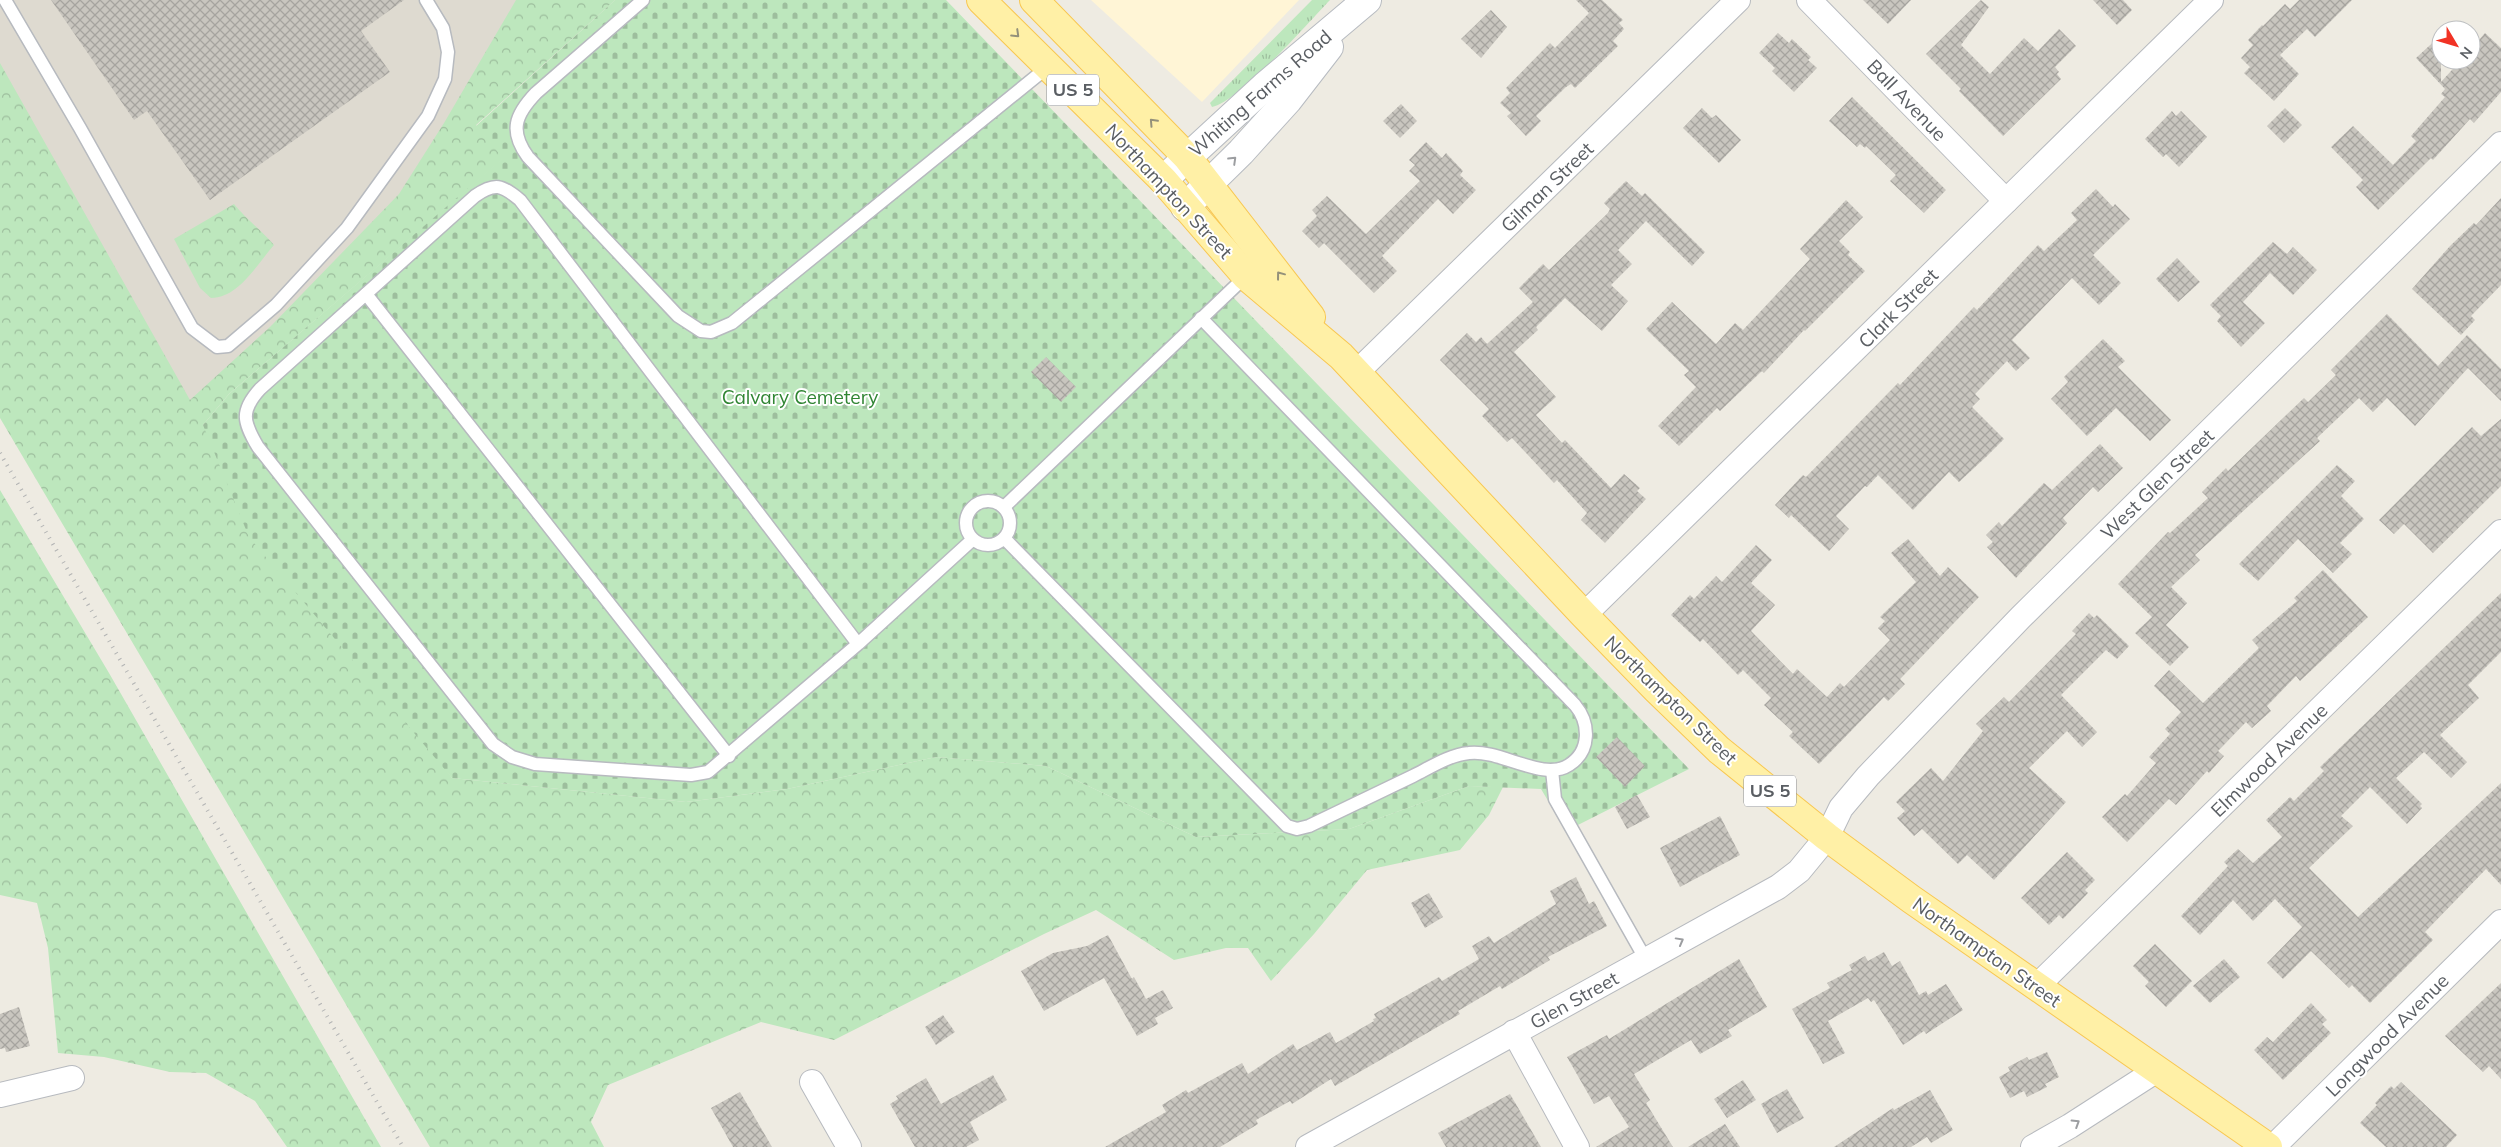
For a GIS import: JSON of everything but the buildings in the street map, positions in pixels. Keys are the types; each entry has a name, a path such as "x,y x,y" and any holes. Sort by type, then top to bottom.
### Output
{"main road":[{"name":"Northampton Street","path":"981,0 1050,66 1163,180 1246,276 1348,365 1584,615 1657,690 1720,750 1827,837 2036,987 2268,1147"},
{"name":"Northampton Street","path":"1034,0 1209,183 1348,365"},
{"name":"Whiting Farms Road","path":"1163,180 1265,86 1363,4"},
{"name":"Whiting Farms Road","path":"1186,206 1288,100 1363,4"}],"street":[{"name":"Gilman Street","path":"1348,365 1738,0"},
{"name":"Ball Avenue","path":"1809,0 2006,201"},
{"name":"Clark Street","path":"1584,615 2211,0"},
{"name":"West Glen Street","path":"1827,837 1841,808 1868,776 2021,617 2501,144"},
{"name":"Elmwood Avenue","path":"2036,987 2501,532"},
{"name":"Glen Street","path":"1308,1147 1778,887 1799,871 1827,837"},
{"name":"Longwood Avenue","path":"2273,1147 2501,922"},
{"path":"1514,1032 1577,1147"},
{"path":"2034,1147 2156,1070"},
{"path":"0,1094 72,1078"},
{"path":"812,1082 849,1147"}],"lane":[{"path":"5,0 80,128 192,328 217,347 228,346 276,305 347,228 428,116 445,79 448,52 442,28 426,0"},
{"path":"643,0 536,93 524,106 518,118 516,132 519,144 528,157 667,306 701,331 711,332 732,323 1050,66"},
{"path":"858,644 520,200 502,187 493,186 475,196 251,399 245,411 245,421 258,447 500,750 520,760 535,764 691,775 708,772 858,644 972,540"},
{"path":"1004,507 1246,276"},
{"path":"366,294 729,756"},
{"path":"1005,539 1287,826 1297,829 1310,826 1450,758 1470,753 1490,753 1552,770 1569,766 1582,752 1585,744 1586,729 1582,713 1414,536 1201,318"},
{"path":"991,501 1004,507 1010,519 1009,533 1005,539 986,546 972,540 968,535 965,523 971,509 976,504 991,501"},
{"path":"1552,770 1555,799 1646,960"}],"shaded area":[{"path":"0,0 615,0 476,125 149,461 0,201"},
{"path":"1091,0 1299,0 1202,102"}],"green space":[{"path":"516,0 615,0 476,125 504,158 229,394 203,425 452,778 686,802 787,789 936,757 1046,766 1196,837 1349,829 1469,786 1503,787 1489,815 1460,850 1367,870 1314,934 1271,981 1248,948 1226,948 1174,960 1096,910 1044,934 834,1040 761,1022 608,1085 591,1122 604,1147 430,1147 0,418 0,63 190,400 271,326 399,194 444,123"},
{"name":"Calvary Cemetery","path":"615,0 946,0 1689,769 1566,831 1541,789 1469,786 1349,829 1196,837 1046,766 936,757 787,789 686,802 452,778 249,537 203,425 229,394 503,158 476,126"},
{"path":"1312,0 1330,0 1256,77 1224,102 1212,107 1210,103"},
{"path":"234,204 274,245 247,279 239,286 221,297 211,298 200,288 174,239"},
{"path":"0,490 109,673 381,1147 287,1147 255,1101 206,1073 170,1072 104,1057 58,1053 48,948 37,903 0,895"}],"railway":[{"path":"0,453 403,1147"}]}
